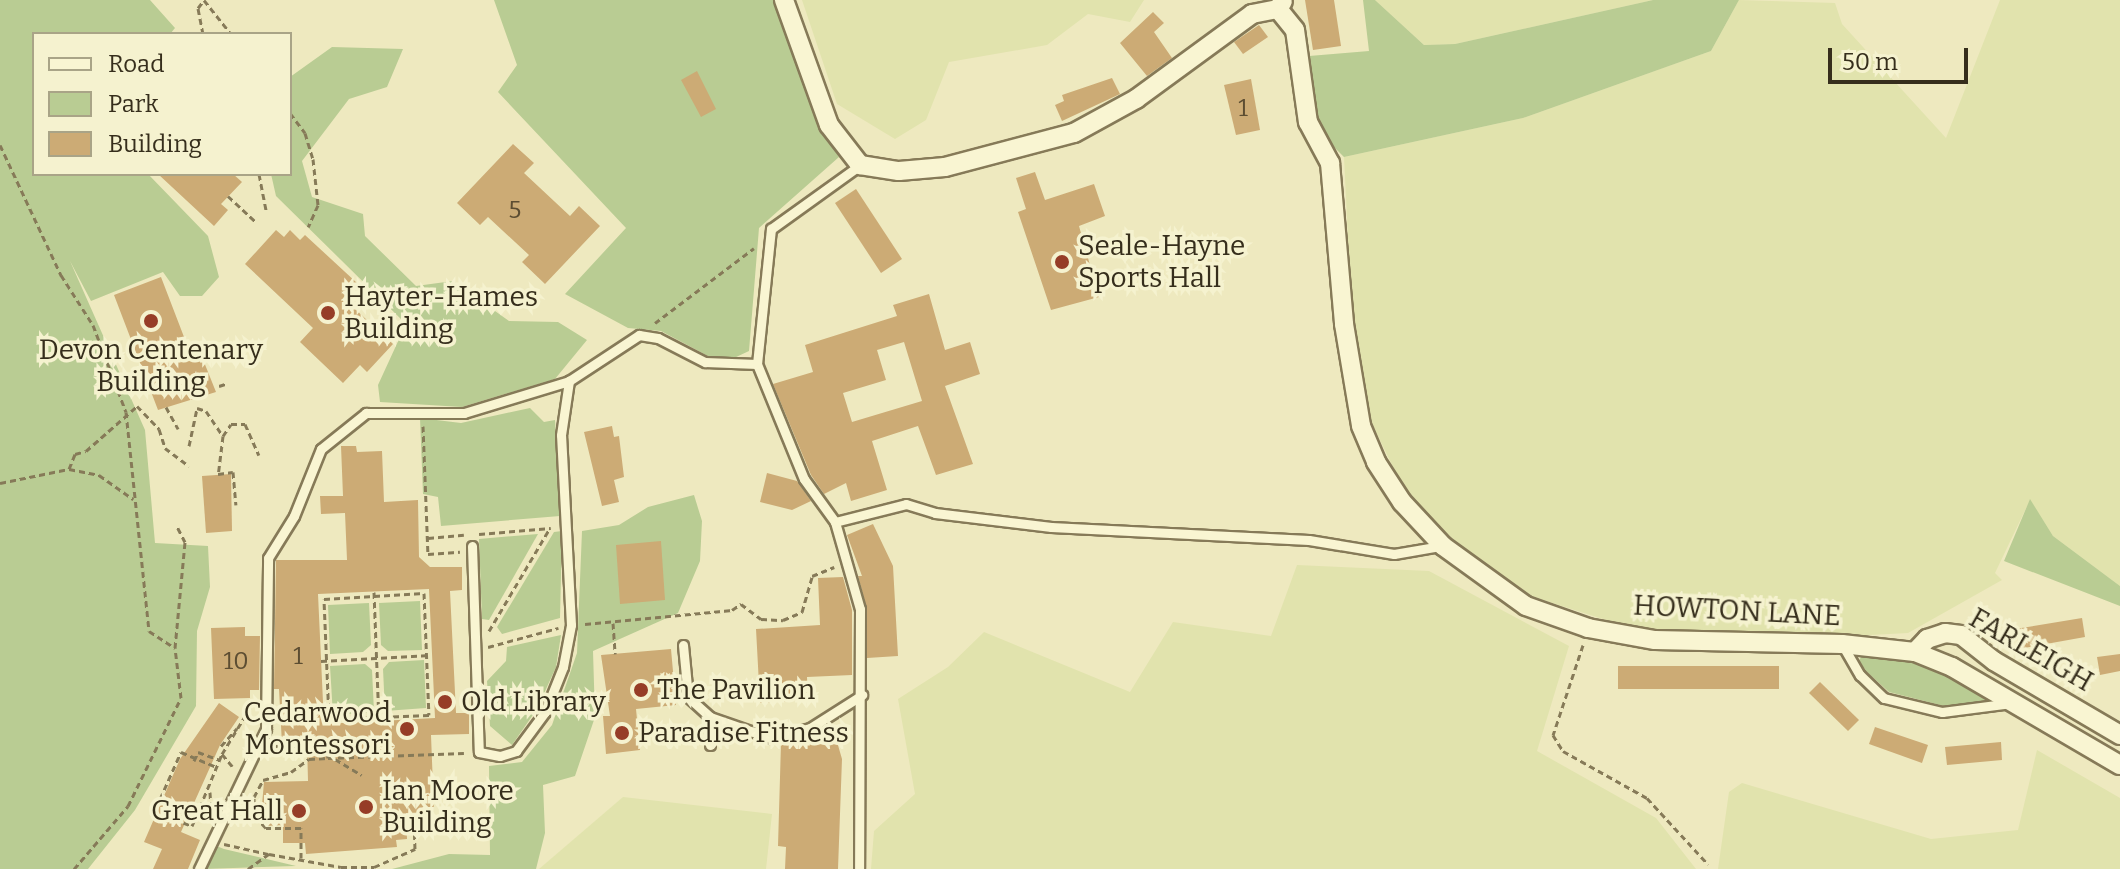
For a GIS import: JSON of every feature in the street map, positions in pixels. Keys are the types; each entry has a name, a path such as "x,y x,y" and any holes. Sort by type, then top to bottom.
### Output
{"street":[{"path":"784,0 829,125 860,165 899,171 945,167 1074,133 1136,99 1252,14 1281,4"},
{"name":"HOWTON LANE","path":"1281,4 1295,30 1308,122 1330,163 1344,324 1361,426 1376,462 1402,502 1443,546 1526,606 1588,628 1655,640 1842,644 1915,652 1952,667 2120,765"},
{"name":"FARLEIGH","path":"1915,652 1927,639 1945,633 1961,635 1994,661 2120,735"}],"lane":[{"path":"859,869 860,609 835,522 804,479 757,364 771,229 860,165"},
{"path":"199,869 260,745 269,706 268,558 294,516 321,449 340,430 366,413 464,413 569,381 639,335 658,338 705,362 757,364"},
{"path":"472,549 479,752 500,756 516,751 545,712 571,625 561,435 569,381"},
{"path":"835,522 906,504 935,513 1051,527 1309,540 1394,554 1443,546"},
{"path":"1842,644 1860,675 1884,698 1942,712 2011,703"},
{"path":"683,645 688,697 710,717 771,738 810,728 862,695"},
{"path":"710,717 710,745"}],"path":[{"path":"203,32 198,8 204,0 229,32"},
{"path":"292,116 305,133 313,159 318,205 308,227"},
{"path":"0,145 61,275 93,325 126,412 149,631 175,648"},
{"path":"259,176 266,210"},
{"path":"228,196 256,222"},
{"path":"639,335 750,251"},
{"path":"219,386 228,383"},
{"path":"69,469 75,454 86,451 126,412 137,406 159,429 165,448 189,466"},
{"path":"166,407 178,429"},
{"path":"189,446 197,408 206,411 223,436"},
{"path":"422,411 428,554 472,549"},
{"path":"236,505 233,472 218,474 223,436 231,424 245,424 259,455"},
{"path":"0,483 69,469 99,475 133,499"},
{"path":"428,538 550,528 568,523"},
{"path":"74,869 128,806 181,698 175,648 185,542 177,526"},
{"path":"494,624 550,528"},
{"path":"505,641 571,625 732,610 741,604 761,619 783,620 802,612 812,576 826,568 848,567"},
{"path":"327,724 324,599 424,591 430,716 329,719"},
{"path":"374,594 379,718"},
{"path":"613,623 615,654"},
{"path":"1588,628 1553,735 1563,751 1647,798 1708,864"},
{"path":"321,661 429,655"},
{"path":"174,819 192,826 222,754 253,704"},
{"path":"221,746 238,727"},
{"path":"260,745 327,744 328,758"},
{"path":"152,817 181,752 217,767"},
{"path":"194,761 198,752 220,760"},
{"path":"252,806 263,780 291,772 309,759 479,752"},
{"path":"222,754 234,768"},
{"path":"334,758 362,775"},
{"path":"252,806 261,806"},
{"path":"252,806 266,828 301,828 301,859"},
{"path":"227,844 269,854 374,867 415,849 414,820"},
{"path":"248,869 269,854"}],"green space":[{"path":"0,0 150,0 175,28 172,32 32,32 32,176 150,176 208,236 219,277 202,296 180,296 163,272 91,301 70,261 145,430 155,543 208,546 210,587 197,631 196,706 135,810 88,869 0,869"},
{"path":"494,0 778,0 819,127 839,157 759,228 749,351 734,358 708,356 661,331 628,328 565,294 626,228 498,92 517,65"},
{"path":"802,0 1144,0 1130,22 1088,14 1047,45 949,62 926,120 895,139 837,104"},
{"path":"1363,0 1375,0 1424,45 1455,44 1653,0 1739,0 1711,51 1523,118 1344,157 1330,143 1317,118 1308,91 1309,56 1369,51"},
{"path":"1375,0 1653,0 1455,44 1424,45"},
{"path":"1739,0 1835,3 1842,24 1946,138 2000,0 2120,0 2120,586 2053,536 2030,500 1995,573 2002,580 1908,633 1795,639 1628,627 1524,594 1443,536 1407,496 1363,405 1354,359 1344,157 1523,118 1711,51"},
{"path":"332,47 403,49 387,87 349,99 302,161 312,197 363,214 365,236 416,286 453,281 509,321 558,322 587,340 555,379 462,407 380,402 378,385 406,324 276,196 271,176 292,176 292,76"},
{"path":"530,408 544,422 555,420 560,516 441,526 438,497 423,494 420,418 461,423"},
{"path":"694,495 702,521 700,561 678,613 593,651 595,717 575,776 543,785 545,833 536,869 392,869 449,854 490,855 489,766 522,762 552,725 577,653 582,531 619,525 648,507"},
{"path":"2030,499 2053,536 2120,586 2120,606 2004,561"},
{"path":"562,531 560,618 502,634 497,627 554,532"},
{"path":"538,534 489,620 482,619 479,539"},
{"path":"1297,565 1429,571 1569,646 1537,751 1656,818 1696,869 871,869 874,831 915,794 898,699 948,667 984,632 1130,692 1173,622 1271,636"},
{"path":"420,601 422,650 388,651 381,645 379,603"},
{"path":"369,603 371,645 363,652 330,654 328,605"},
{"path":"561,635 556,667 537,709 512,745 490,726 487,681 506,661 507,647"},
{"path":"1862,655 1908,659 1949,674 1987,694 1986,702 1944,706 1889,692 1866,671 1859,661"},
{"path":"424,660 426,708 385,711 383,669 389,662"},
{"path":"365,664 372,670 374,712 333,715 330,666"},
{"path":"2037,750 2120,798 2120,869 1718,869 1729,792 1742,783 1931,839 2018,830"},
{"path":"623,797 772,814 766,869 539,869"},
{"path":"214,845 224,849 296,866 203,869"}],"building":[{"path":"1305,0 1334,0 1341,46 1313,50"},
{"path":"1153,12 1164,23 1154,32 1172,58 1147,76 1120,43"},
{"path":"1259,25 1268,37 1243,54 1234,42"},
{"path":"697,71 716,109 701,117 681,80"},
{"path":"1112,78 1120,94 1062,121 1055,105 1064,101 1062,95"},
{"path":"1251,79 1260,130 1236,135 1224,85"},
{"path":"513,144 534,163 524,173 570,216 579,206 600,226 545,284 522,262 529,255 488,217 480,225 457,203"},
{"name":"Seale-Hayne Sports Hall","path":"1035,172 1045,200 1094,184 1105,216 1079,226 1099,297 1051,310 1018,212 1026,209 1016,178"},
{"path":"160,176 235,176 242,182 221,204 228,210 214,226"},
{"path":"856,189 902,259 881,273 835,203"},
{"name":"Hayter-Hames Building","path":"276,230 284,237 290,230 300,240 305,235 357,283 343,298 393,344 367,372 360,365 343,383 300,342 313,328 245,264"},
{"name":"Devon Centenary Building","path":"161,277 189,350 198,347 216,392 158,410 114,295"},
{"path":"929,294 945,350 970,342 980,374 945,386 973,464 936,475 918,426 872,441 887,490 851,501 846,483 824,494 811,475 773,384 813,372 805,345 897,316 893,305","holes":["904,342 922,401 852,422 843,393 886,380 877,350"]},
{"path":"612,426 614,437 619,436 624,477 614,480 619,502 602,506 584,432"},
{"path":"341,446 356,446 357,452 382,451 384,502 418,500 419,557 430,567 462,567 462,590 450,591 456,713 469,713 469,734 431,735 434,812 406,813 407,839 396,840 397,847 306,854 305,843 283,843 283,825 266,826 265,816 261,816 264,782 308,781 307,743 282,744 279,689 274,689 276,560 347,560 345,513 321,514 320,496 343,496","holes":["429,589 435,718 324,724 318,594"]},
{"path":"767,473 797,481 811,501 792,510 760,502"},
{"path":"231,474 232,531 206,533 202,476"},
{"path":"873,524 893,566 898,656 867,658 867,609 858,576 862,576 847,535"},
{"path":"661,541 665,600 620,604 616,545"},
{"path":"843,577 852,610 852,675 807,677 808,700 760,703 756,629 820,625 818,578"},
{"path":"2082,618 2085,637 2018,649 2015,629"},
{"path":"245,627 245,636 260,636 259,690 250,690 250,698 214,699 211,628"},
{"name":"The Pavilion","path":"671,649 676,705 636,709 640,750 606,754 603,716 610,716 601,655"},
{"path":"2120,654 2120,671 2100,675 2097,657"},
{"path":"1618,666 1779,666 1779,689 1618,689"},
{"path":"1820,682 1859,720 1848,731 1809,693"},
{"path":"219,703 239,717 220,745 181,832 200,840 188,869 153,869 162,849 144,842 180,759"},
{"path":"1875,727 1928,745 1922,763 1869,744"},
{"path":"833,728 842,759 838,869 785,869 786,847 778,846 781,743"},
{"path":"2001,742 2002,760 1947,765 1945,747"}],"place":[{"name":"Seale-Hayne Sports Hall","path":"1062,262"},
{"name":"Hayter-Hames Building","path":"328,313"},
{"name":"Devon Centenary Building","path":"151,321"},
{"name":"The Pavilion","path":"641,690"},
{"name":"Old Library","path":"445,702"},
{"name":"Cedarwood Montessori","path":"407,729"},
{"name":"Paradise Fitness","path":"622,733"},
{"name":"Ian Moore Building","path":"366,807"},
{"name":"Great Hall","path":"299,811"}]}
